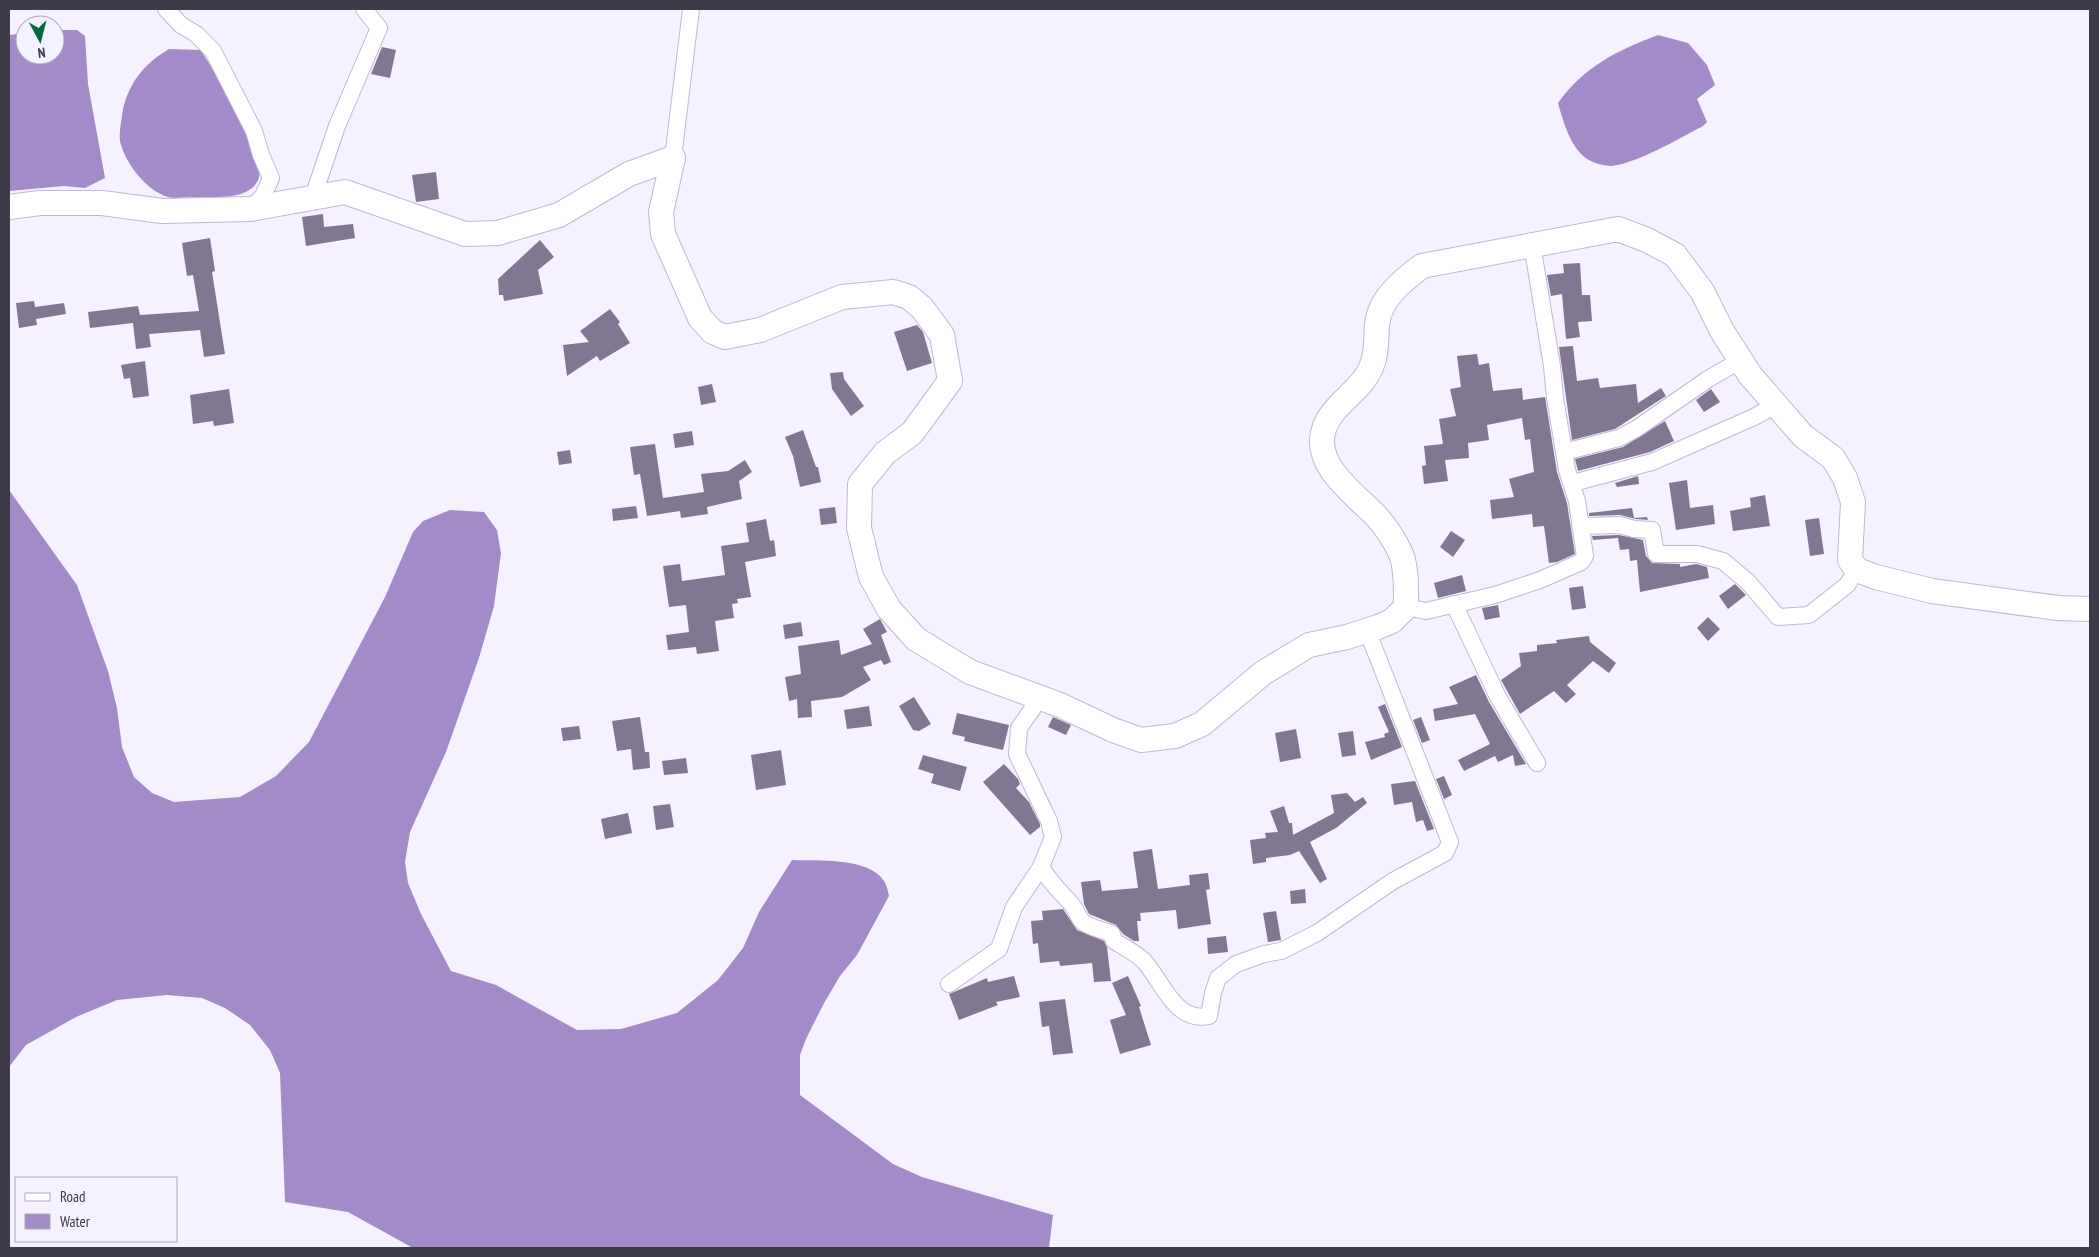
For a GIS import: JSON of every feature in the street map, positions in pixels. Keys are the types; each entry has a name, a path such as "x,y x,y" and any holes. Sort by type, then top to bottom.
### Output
{"street":[{"path":"166,9 181,26 196,34 213,51 254,131 261,155 271,178 263,196 250,209"},
{"path":"312,197 337,126 379,28 364,9"},
{"path":"691,9 673,158 661,212 664,234 700,318 713,332 725,337 760,330 842,298 893,292 908,297 922,308 942,335 950,381 912,434 885,453 860,484 859,528 871,577 888,609 916,639 970,672 1040,698 1112,730 1141,740 1175,736 1202,724 1263,673 1309,645 1367,630 1392,621 1406,607 1402,556 1390,535 1376,517 1333,472 1321,448 1324,429 1333,414 1365,379 1373,362 1377,322 1383,304 1403,280 1422,266 1618,229 1675,255 1702,291 1722,331 1741,360 1776,405 1803,436 1833,458 1845,478 1853,502 1850,560 1857,570 1876,577 1932,590 2058,608 2090,609"},
{"path":"9,207 40,203 102,203 162,211 250,209 345,192 465,234 498,233 559,215 629,174 673,158"},
{"path":"1406,607 1426,611 1495,595 1531,583 1581,562 1585,556 1573,483 1567,470 1532,244"},
{"path":"1564,452 1619,438 1636,429 1741,360"},
{"path":"1573,483 1652,462 1776,405"},
{"path":"1580,526 1620,525 1634,529 1652,530 1656,554 1697,554 1723,561 1748,582 1778,617 1809,615 1847,585 1857,570"},
{"path":"1454,604 1498,697 1537,763"},
{"path":"1040,867 1049,881 1074,908 1081,921 1091,927 1102,928 1112,934 1114,941 1142,959 1179,1008 1190,1016 1203,1017 1209,1016 1218,978 1236,964 1264,954 1281,951 1317,933 1393,881 1445,853 1450,842 1367,630"},
{"path":"949,984 999,949 1014,907 1040,867 1053,837 1049,821 1017,754 1019,728 1040,698"}],"water":[{"path":"65,30 77,30 85,36 88,84 105,178 85,188 64,186 9,191 9,35 15,34 15,65 65,65"},
{"path":"1658,35 1688,43 1707,65 1715,85 1697,99 1707,122 1703,126 1633,161 1611,166 1591,161 1577,149 1573,142 1565,126 1558,103 1568,90 1590,69 1628,47"},
{"path":"169,49 200,50 215,74 246,133 258,167 259,177 255,185 248,191 219,197 168,197 160,194 145,183 128,161 120,141 124,104 138,76 151,61"},
{"path":"9,490 77,585 108,671 117,708 122,747 134,777 152,793 174,802 240,797 276,776 309,742 385,597 413,532 423,521 450,510 484,512 497,530 501,553 494,606 479,658 446,752 410,832 405,862 408,883 421,914 451,971 496,985 577,1030 621,1029 677,1013 718,980 743,948 759,912 792,860 842,862 867,868 877,873 884,881 889,896 857,955 840,976 823,1005 806,1039 800,1055 800,1095 893,1164 922,1177 1053,1215 1049,1248 413,1248 348,1212 285,1202 280,1073 270,1050 250,1025 225,1008 202,998 167,995 117,1000 76,1017 26,1045 9,1067"}],"building":[{"path":"382,47 396,50 390,78 371,74"},
{"path":"436,172 439,199 416,202 412,175"},
{"path":"323,214 324,227 353,224 355,238 306,246 302,217"},
{"path":"210,238 215,271 212,272 225,354 204,357 200,330 149,334 151,347 136,349 133,323 90,328 88,312 138,306 140,315 199,311 193,275 187,276 182,243"},
{"path":"540,240 554,257 538,270 543,294 504,301 503,295 499,295 498,279"},
{"path":"1580,263 1582,295 1590,295 1592,321 1578,322 1580,337 1566,339 1562,294 1551,296 1547,275 1564,273 1563,264"},
{"path":"34,301 35,307 64,303 66,314 36,319 37,325 19,328 16,303"},
{"path":"610,309 620,322 618,324 630,343 600,361 597,356 567,376 563,345 589,342 580,331"},
{"path":"917,325 923,332 932,363 907,371 894,332"},
{"path":"1573,346 1577,381 1598,378 1600,388 1636,384 1638,403 1661,388 1666,396 1615,429 1572,440 1559,347"},
{"path":"1477,354 1479,365 1489,363 1493,391 1522,388 1523,400 1545,397 1557,472 1567,503 1575,554 1557,562 1549,563 1544,526 1533,527 1532,514 1492,519 1490,500 1514,497 1509,479 1534,472 1530,439 1525,440 1522,418 1487,425 1489,440 1468,443 1469,458 1445,460 1448,481 1424,484 1422,466 1426,465 1424,446 1443,444 1439,419 1456,416 1450,389 1461,387 1457,356"},
{"path":"145,361 149,396 133,398 130,378 124,379 121,365"},
{"path":"843,372 844,379 864,406 851,416 832,389 830,373"},
{"path":"712,384 716,402 701,405 698,387"},
{"path":"229,389 234,423 214,426 213,421 193,424 190,395"},
{"path":"1711,389 1720,402 1704,412 1696,400"},
{"path":"1665,421 1674,441 1650,452 1578,471 1575,459 1623,447"},
{"path":"803,430 816,467 818,467 821,482 800,487 793,456 785,437"},
{"path":"692,431 694,445 675,448 673,434"},
{"path":"655,444 663,498 704,492 701,474 728,471 745,460 752,472 739,481 742,499 707,507 708,514 681,518 680,511 647,516 640,474 634,475 630,447"},
{"path":"570,450 572,463 559,465 557,452"},
{"path":"1638,476 1639,484 1617,487 1615,483"},
{"path":"1687,480 1690,508 1713,505 1715,524 1676,530 1669,483"},
{"path":"1765,495 1770,526 1733,531 1730,511 1751,507 1750,498"},
{"path":"636,506 638,518 613,521 612,509"},
{"path":"835,507 837,523 821,525 819,509"},
{"path":"1632,508 1634,518 1647,517 1648,520 1636,519 1620,515 1589,516 1589,513"},
{"path":"1819,518 1824,554 1810,556 1805,520"},
{"path":"766,519 770,541 774,540 776,556 745,562 751,597 737,599 738,603 732,604 734,618 715,621 719,651 697,654 696,647 668,650 666,635 689,632 686,605 669,607 663,566 680,564 682,581 725,575 721,546 749,542 746,523"},
{"path":"1451,531 1465,540 1453,557 1440,547"},
{"path":"1619,535 1643,540 1646,556 1652,563 1680,564 1680,567 1696,564 1707,567 1709,578 1640,592 1637,560 1630,561 1629,549 1620,550 1618,538 1593,540 1592,536"},
{"path":"1462,575 1466,591 1438,598 1434,583"},
{"path":"1735,584 1746,595 1728,609 1719,596"},
{"path":"1583,586 1586,608 1572,610 1569,588"},
{"path":"1498,605 1500,617 1485,620 1482,608"},
{"path":"1708,617 1720,629 1708,641 1697,628"},
{"path":"880,619 887,632 881,635 891,662 884,665 881,660 863,667 871,680 842,697 811,701 812,717 798,718 797,699 789,701 785,677 801,674 798,646 839,640 841,655 872,644 863,629"},
{"path":"801,622 803,636 785,639 783,625"},
{"path":"1589,636 1590,642 1616,663 1609,673 1593,661 1567,685 1576,694 1566,703 1554,691 1520,714 1501,680 1521,666 1519,653 1537,651 1537,645 1557,643 1556,640"},
{"path":"1476,675 1489,702 1526,764 1515,766 1513,755 1498,762 1495,756 1464,771 1458,760 1490,744 1475,714 1435,721 1433,709 1458,704 1449,687"},
{"path":"914,697 931,724 919,731 913,730 899,706"},
{"path":"1385,704 1402,747 1371,760 1365,742 1385,737 1384,734 1389,732 1378,707"},
{"path":"869,706 872,726 847,729 844,710"},
{"path":"957,713 1009,725 1003,750 964,741 965,737 952,734"},
{"path":"640,717 645,752 649,752 650,768 633,770 631,749 617,751 612,721"},
{"path":"1053,717 1071,725 1066,735 1048,727"},
{"path":"1421,717 1430,740 1422,743 1413,720"},
{"path":"579,726 581,739 563,741 561,728"},
{"path":"1296,729 1301,758 1280,762 1275,733"},
{"path":"1353,731 1356,755 1342,757 1338,733"},
{"path":"781,750 786,785 756,790 751,755"},
{"path":"923,755 967,767 960,791 931,783 934,774 918,769"},
{"path":"686,758 688,773 664,775 662,761"},
{"path":"1004,764 1018,779 1020,784 1016,788 1029,802 1040,824 1040,827 1030,835 983,782"},
{"path":"1444,776 1452,795 1444,799 1436,779"},
{"path":"1415,781 1434,829 1427,831 1423,820 1416,822 1412,802 1394,805 1391,784"},
{"path":"1347,793 1355,802 1363,797 1367,803 1336,828 1310,842 1327,879 1320,883 1299,851 1290,855 1266,858 1266,862 1253,864 1250,840 1266,838 1265,833 1278,832 1270,811 1284,806 1289,823 1292,823 1293,835 1334,813 1331,795"},
{"path":"670,804 674,827 656,830 653,806"},
{"path":"628,813 632,833 605,839 601,819"},
{"path":"1152,849 1158,889 1190,885 1189,875 1208,873 1210,889 1206,890 1211,924 1178,929 1176,910 1140,913 1141,921 1137,921 1139,941 1134,941 1123,934 1116,925 1089,914 1084,904 1081,882 1100,880 1102,891 1138,888 1133,852"},
{"path":"1305,889 1306,903 1291,904 1290,891"},
{"path":"1063,909 1077,930 1104,941 1107,947 1111,981 1094,982 1092,963 1060,966 1059,961 1040,963 1038,943 1033,944 1031,921 1043,920 1042,911"},
{"path":"1276,911 1281,940 1268,942 1263,913"},
{"path":"1226,936 1228,952 1208,954 1207,938"},
{"path":"1014,976 1020,997 996,1002 998,1005 959,1020 949,994 987,978 988,982"},
{"path":"1128,976 1141,1006 1139,1007 1151,1045 1120,1054 1110,1020 1126,1015 1112,983"},
{"path":"1065,999 1073,1053 1053,1055 1049,1026 1042,1027 1039,1002"}]}
